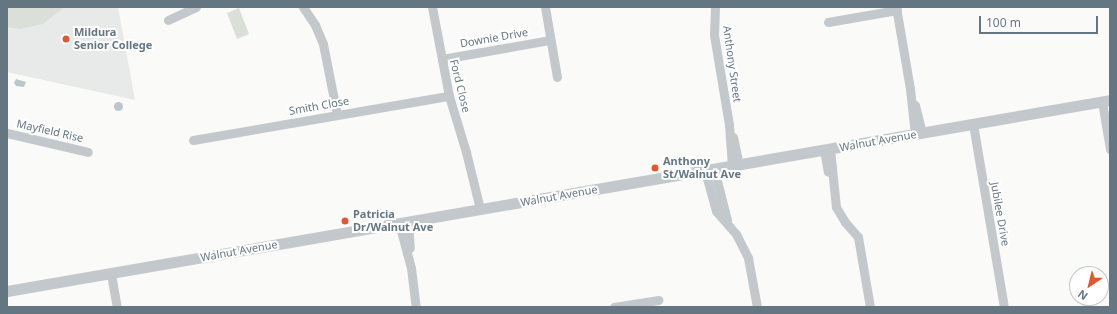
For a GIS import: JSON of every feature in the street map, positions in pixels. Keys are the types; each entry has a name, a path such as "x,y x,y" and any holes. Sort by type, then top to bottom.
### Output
{"street":[{"path":"168,20 196,7"},
{"path":"303,7 315,25 323,44 337,116"},
{"name":"Ford Close","path":"432,7 449,96 470,170 477,210"},
{"path":"545,7 557,77"},
{"name":"Anthony Street","path":"715,7 714,35 736,165"},
{"path":"828,22 897,9 918,134"},
{"name":"Downie Drive","path":"442,59 550,40"},
{"name":"Smith Close","path":"193,140 449,96"},
{"path":"1106,101 1110,149"},
{"name":"Walnut Avenue","path":"7,291 1106,101"},
{"name":"Jubilee Drive","path":"973,124 1004,307"},
{"name":"Mayfield Rise","path":"7,133 88,152"},
{"path":"827,149 834,194 842,218 858,237 870,307"},
{"path":"710,170 729,225 748,258 757,307"},
{"path":"404,223 416,307"},
{"path":"111,274 117,307"},
{"path":"614,307 658,300"}],"shaded area":[{"name":"Mildura Senior College","path":"7,7 118,7 135,100 7,72"},
{"path":"7,7 64,7 43,24 20,29 7,27"},
{"path":"239,8 249,34 237,39 227,13"},
{"path":"16,79 26,82 24,87 16,86 14,83"},
{"path":"116,102 120,102 122,106 120,110 116,110 114,108 114,104"}],"place":[{"name":"Mildura Senior College","path":"66,39"},
{"name":"Anthony St/Walnut Ave","path":"655,168"},
{"name":"Patricia Dr/Walnut Ave","path":"345,221"}]}
